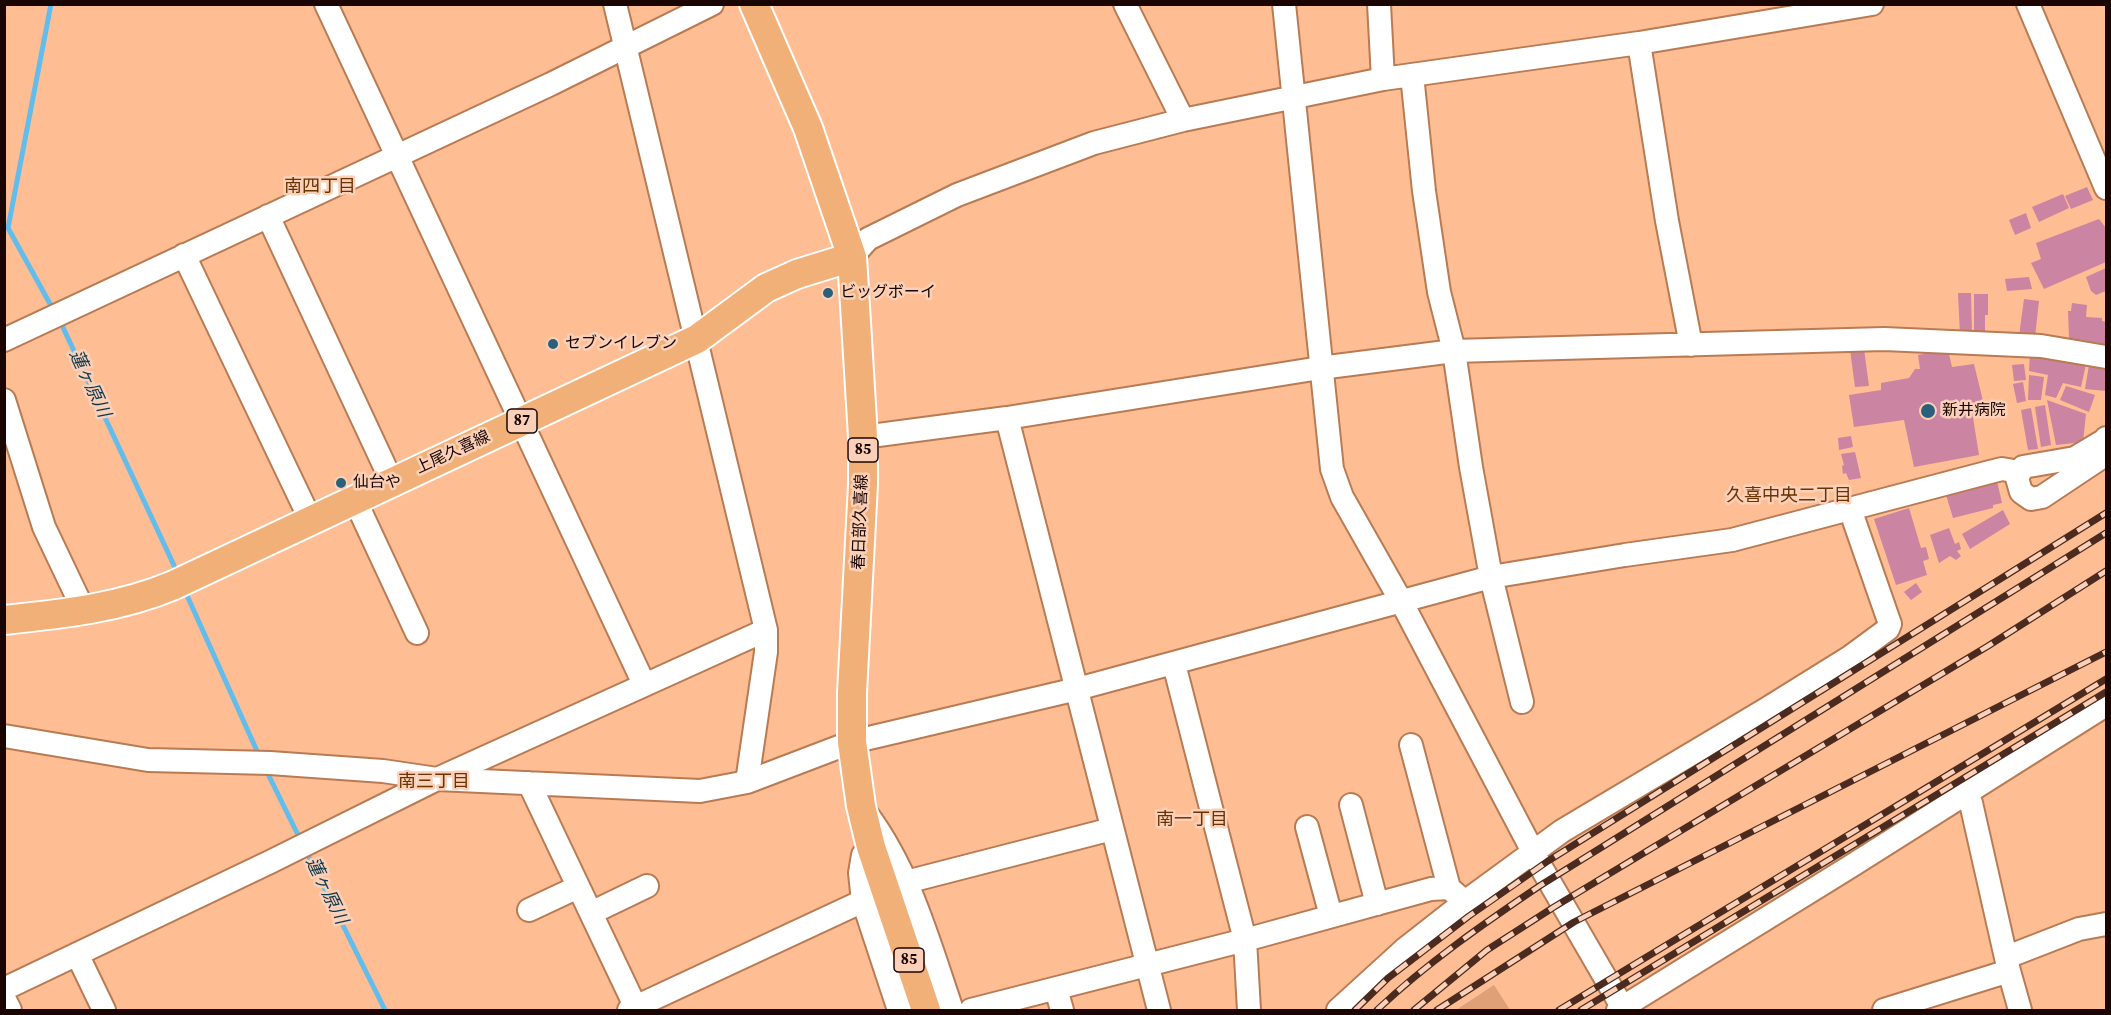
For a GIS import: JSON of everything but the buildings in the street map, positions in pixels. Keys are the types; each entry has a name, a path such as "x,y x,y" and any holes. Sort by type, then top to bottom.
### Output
{"main road":[{"name":"春日部久喜線","path":"754,4 808,128 852,257 864,484 852,693 852,742 861,806 871,847 926,1011"},
{"name":"上尾久喜線","path":"4,620 84,611 133,600 181,582 697,339 766,288 797,274 852,257"}],"street":[{"path":"326,4 644,684"},
{"path":"615,4 766,630 766,652 747,782"},
{"path":"4,340 626,47 712,4"},
{"path":"1125,4 1183,120"},
{"path":"1284,4 1332,469 1342,497 1401,601 1533,852 1622,1010 2106,705"},
{"path":"1379,4 1383,79"},
{"path":"852,257 868,239 957,195 1094,143 1183,120 1383,79 1639,43 1872,4"},
{"path":"2028,4 2101,161 2106,188"},
{"path":"1639,43 1667,221 1692,345"},
{"path":"1412,75 1424,191 1439,292 1454,351 1491,578 1522,702"},
{"path":"268,216 392,482"},
{"path":"184,255 311,521"},
{"path":"863,437 1320,368 1454,351 1692,345 1815,339 1884,339 2041,346 2106,357"},
{"path":"4,400 42,520 84,611"},
{"path":"1007,417 1159,1011"},
{"path":"2106,439 2105,452 2099,459 2042,497 2031,499 2022,492 2017,478 2023,467 2075,458 2106,439"},
{"path":"4,736 148,760 270,763 383,771 437,779 700,791 747,782 852,742 1077,689 1491,578 1625,555 1732,540 2002,469 2019,472"},
{"path":"355,500 417,633"},
{"path":"1338,1011 1405,949 1457,895 1533,852 1562,831 1765,710 1850,657 1888,629 1890,624 1850,509"},
{"path":"4,989 330,833 437,779 766,630"},
{"path":"1174,664 1245,940 1249,1011"},
{"path":"1411,745 1457,895"},
{"path":"529,783 634,1010 863,901"},
{"path":"1966,793 1971,803 2020,1011"},
{"path":"861,806 881,833 906,882 952,1011"},
{"path":"1351,806 1377,904"},
{"path":"1307,827 1331,916"},
{"path":"906,882 1113,829"},
{"path":"871,847 863,855 860,873 863,901 899,1011"},
{"path":"591,913 647,886"},
{"path":"529,910 578,887"},
{"path":"971,1011 1431,889 1457,895"},
{"path":"1884,1011 2008,964 2079,929 2106,924"},
{"path":"77,954 104,1011"},
{"path":"1056,988 1062,1011"},
{"path":"4,998 10,1011"}],"shaded area":[{"path":"1494,985 1510,1010 1456,1010"}],"waterway":[{"name":"蓮ヶ原川","path":"51,4 8,228 54,311"},
{"name":"蓮ヶ原川","path":"60,321 178,574"},
{"name":"蓮ヶ原川","path":"185,591 257,751"},
{"name":"蓮ヶ原川","path":"267,772 301,841"},
{"name":"蓮ヶ原川","path":"305,849 385,1010"}],"railway":[{"path":"1355,1010 1388,978 1469,916 1548,861 2106,513"},
{"path":"1377,1010 1456,945 1541,885 2106,533"},
{"path":"1414,1010 1487,950 1554,907 1988,646 2106,571"},
{"path":"1437,1010 1574,922 2106,652"},
{"path":"1559,1010 2106,679"},
{"path":"1581,1010 2106,692"}],"place":[{"name":"ビッグボーイ","path":"828,293"},
{"name":"セブンイレブン","path":"553,344"},
{"name":"新井病院","path":"1928,411"},
{"name":"仙台や","path":"341,483"}],"district":[{"name":"南四丁目","path":"320,187"},
{"name":"久喜中央二丁目","path":"1789,496"},
{"name":"南三丁目","path":"434,782"},
{"name":"南一丁目","path":"1192,820"}]}
